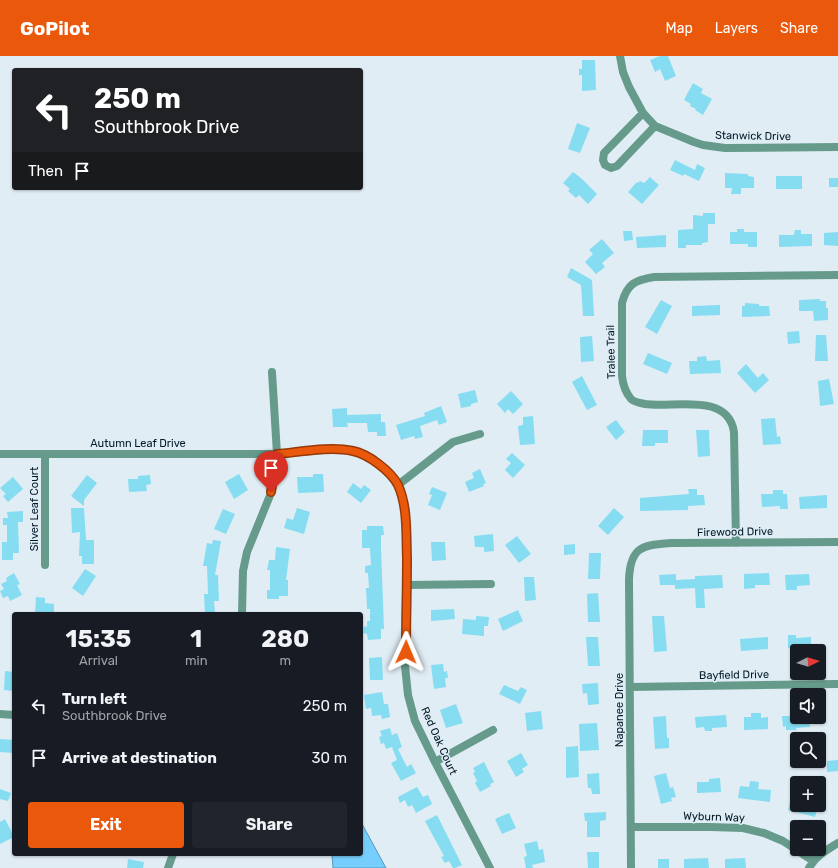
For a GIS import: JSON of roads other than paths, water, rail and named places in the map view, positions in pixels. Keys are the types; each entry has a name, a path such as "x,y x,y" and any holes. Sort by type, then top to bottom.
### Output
{"street":[{"name":"Stanwick Drive","path":"620,56 623,72 629,87 643,113 655,126 694,142 719,148 838,147"},
{"path":"643,113 604,154 603,160 605,165 611,168 617,166 655,126"},
{"name":"Tralee Trail","path":"736,542 734,432 731,421 724,412 713,406 651,405 632,400 623,387 622,376 622,303 625,293 631,284 643,278 654,277 838,275"},
{"path":"242,612 243,571 247,552 271,492 277,454 272,372"},
{"path":"398,485 453,442 480,434"},
{"name":"Red Oak Court","path":"277,454 335,449 354,451 372,460 387,471 398,485 403,500 407,528 405,666 408,695 415,721 490,868"},
{"name":"Autumn Leaf Drive","path":"0,454 277,454"},
{"name":"Silver Leaf Court","path":"45,454 45,565"},
{"name":"Firewood Drive","path":"635,553 650,544 838,542"},
{"name":"Napanee Drive","path":"631,868 630,564 635,553"},
{"path":"407,585 491,584"},
{"name":"Bayfield Drive","path":"630,688 838,684"},
{"path":"0,714 12,715"},
{"path":"435,762 493,730"},
{"name":"Wyburn Way","path":"631,827 743,828 764,833 783,841 811,864"},
{"path":"811,864 822,853 838,844"},
{"path":"168,868 172,856"}],"water":[{"path":"363,826 386,868 333,868 332,856 363,856"}]}
